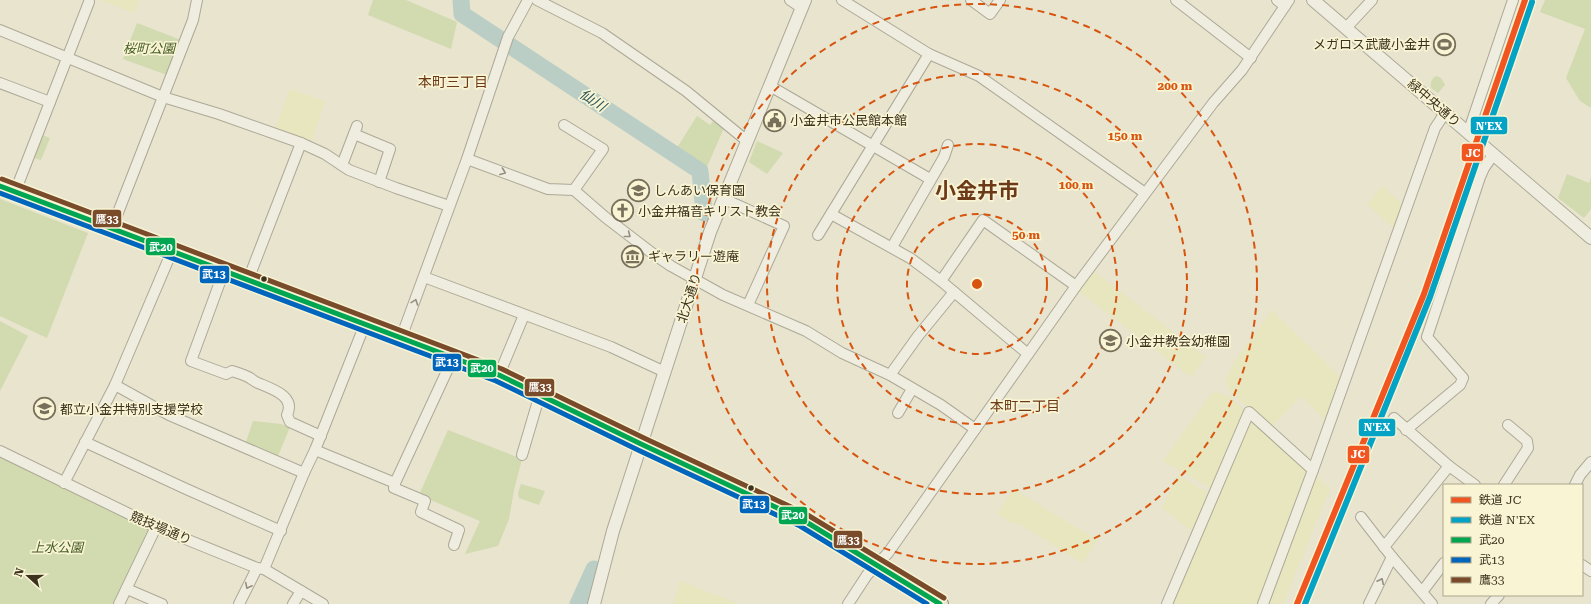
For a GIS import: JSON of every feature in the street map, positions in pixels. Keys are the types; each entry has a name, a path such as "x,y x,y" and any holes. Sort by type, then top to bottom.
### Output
{"main road":[{"path":"0,186 499,375 803,520 940,604"}],"street":[{"path":"112,228 192,20 197,0"},
{"path":"402,338 508,37 528,0"},
{"path":"537,0 602,33 686,91 747,141"},
{"path":"790,0 803,4"},
{"path":"842,0 928,54 979,76 1145,193"},
{"path":"971,0 990,14 1000,0"},
{"path":"1176,0 1251,58"},
{"name":"緑中央通り","path":"1313,0 1591,238"},
{"path":"1346,28 1372,0"},
{"path":"1468,133 1513,0"},
{"path":"848,604 876,565 888,553 1076,286 1213,103 1251,58 1283,2"},
{"name":"北大通り","path":"594,604 608,549 710,232 803,4"},
{"path":"15,192 67,58 89,9"},
{"path":"0,30 163,97 219,114 301,143 325,154 349,170 449,206"},
{"path":"818,234 928,54"},
{"path":"0,83 50,102"},
{"path":"770,86 930,179"},
{"path":"1262,604 1313,470 1435,128 1445,113"},
{"path":"564,125 602,149 574,190"},
{"path":"342,165 356,130 390,149 379,182"},
{"path":"248,280 301,143"},
{"path":"892,247 944,157 948,145"},
{"path":"1406,430 1460,385 1463,378 1427,337 1480,177 1484,168 1494,155"},
{"path":"466,159 548,189 574,190 605,217 652,253 695,280 806,331 842,353 890,375 941,405 975,429"},
{"path":"724,199 784,226 748,305"},
{"path":"831,214 910,258 941,281 1028,354"},
{"path":"941,281 983,220 1076,286"},
{"path":"64,483 114,385 172,252"},
{"path":"224,271 191,361 226,374 232,371 250,378 256,383 271,388 282,395 290,405 290,410 287,415 290,422 321,436"},
{"path":"424,278 611,347 665,372"},
{"path":"890,375 918,336 954,292"},
{"path":"499,375 524,315"},
{"path":"239,604 281,531 304,473 321,436 365,324"},
{"path":"453,358 394,488 425,501 421,512 459,530 454,545"},
{"path":"114,385 169,415 304,473"},
{"path":"898,413 912,389"},
{"path":"522,455 540,394"},
{"path":"1166,604 1249,412 1313,470"},
{"path":"1394,418 1449,466 1474,484"},
{"path":"1505,484 1528,448 1526,441 1508,425"},
{"path":"85,442 281,531"},
{"path":"315,450 395,483"},
{"name":"競技場通り","path":"0,451 156,527 261,568 323,604"},
{"path":"1576,484 1580,475 1591,462"},
{"path":"1384,547 1449,466"},
{"path":"1362,517 1392,557 1432,604"},
{"path":"119,604 156,527"},
{"path":"1369,604 1392,557"},
{"path":"1422,592 1443,564"},
{"path":"126,589 162,604"},
{"path":"293,604 301,591"},
{"path":"1491,604 1498,596"}],"green space":[{"path":"100,0 139,0 134,13"},
{"path":"373,0 406,0 457,22 451,49 368,15"},
{"path":"1545,0 1591,0 1591,108 1580,101 1566,78 1585,29 1540,12"},
{"name":"桜町公園","path":"137,23 181,40 167,75 123,59"},
{"path":"1437,76 1441,78 1445,85 1438,93 1431,88 1431,82"},
{"path":"290,89 325,101 311,143 275,130"},
{"path":"697,116 710,125 714,120 724,128 706,169 677,148"},
{"path":"42,135 50,138 41,160 34,158"},
{"path":"757,141 783,153 767,174 749,162"},
{"path":"1567,174 1589,183 1591,177 1591,209 1584,218 1558,198"},
{"path":"1382,186 1400,202 1402,207 1395,229 1367,204"},
{"path":"0,199 88,233 47,338 0,316"},
{"path":"1092,270 1206,357 1191,377 1077,290"},
{"path":"1272,310 1341,378 1325,420 1301,396 1270,428 1227,388 1226,378 1235,361"},
{"path":"0,321 28,336 0,391"},
{"path":"1216,392 1229,396 1244,410 1212,489 1163,461 1210,395"},
{"path":"1250,416 1330,489 1283,604 1171,604 1199,536 1162,508 1178,475 1215,497"},
{"path":"253,421 281,424 290,427 278,456 246,442"},
{"path":"448,430 522,459 514,490 509,519 498,546 465,554 480,521 419,495"},
{"name":"上水公園","path":"0,456 94,503 150,528 113,604 0,604"},
{"path":"521,484 545,491 539,505 519,498 518,493"},
{"path":"1013,489 1097,540 1083,563 1016,522 1014,524 997,514"},
{"path":"680,581 739,604 673,604"}],"waterway":[{"name":"仙川","path":"461,0 462,14 700,171 704,213"},
{"name":"仙川","path":"578,604 594,569"}],"rail line":[{"name":"JC","path":"1297,604 1424,294 1525,0"},
{"name":"N'EX","path":"1305,604 1430,297 1532,2"}],"transit line":[{"name":"鷹33","path":"2,179 502,369 806,514 944,598"},
{"name":"武20","path":"0,186 499,375 803,520 940,604"},
{"name":"武13","path":"0,193 496,381 800,526 927,604"}],"place":[{"name":"メガロス武蔵小金井","path":"1445,44"},
{"name":"小金井市公民館本館","path":"775,120"},
{"name":"しんあい保育園","path":"639,190"},
{"name":"小金井福音キリスト教会","path":"623,211"},
{"name":"ギャラリー遊庵","path":"633,256"},
{"name":"小金井教会幼稚園","path":"1111,341"},
{"name":"都立小金井特別支援学校","path":"45,409"}],"district":[{"name":"本町三丁目","path":"453,82"},
{"name":"小金井市","path":"977,191"},
{"name":"本町二丁目","path":"1025,406"}]}
